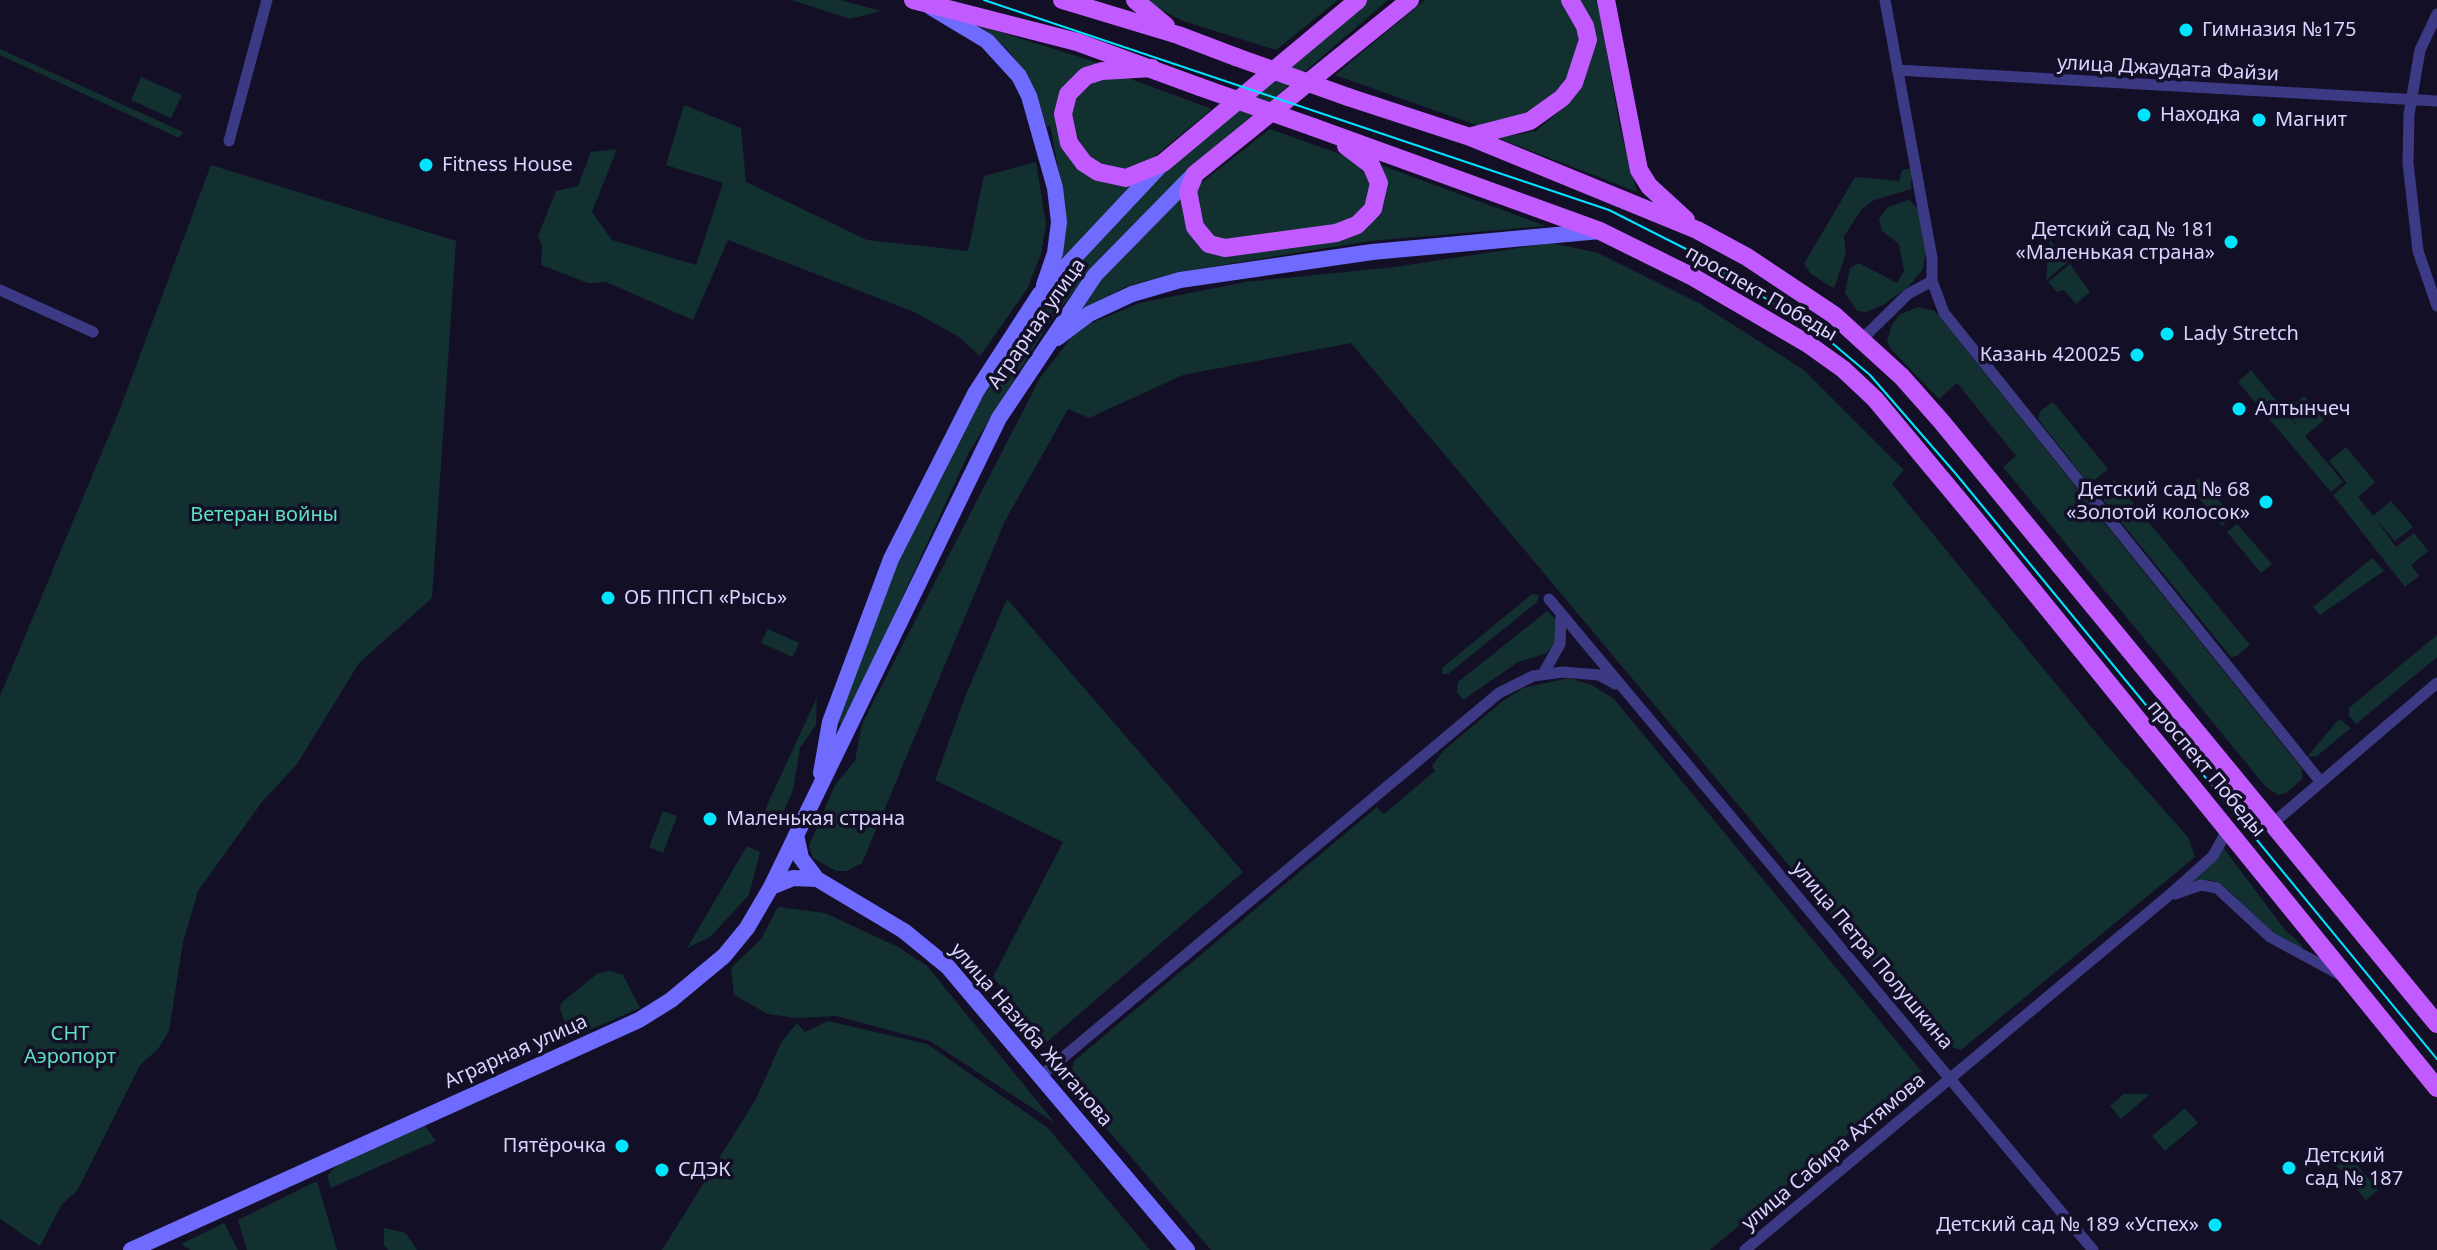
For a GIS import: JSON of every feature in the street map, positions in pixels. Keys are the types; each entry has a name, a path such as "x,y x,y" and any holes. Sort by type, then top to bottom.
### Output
{"main road":[{"name":"проспект Победы","path":"1062,0 1178,35 1348,97 1470,137 1697,230 1747,257 1824,307 1862,339 1941,421 2437,1024"},
{"path":"1135,0 1178,35"},
{"name":"Аграрная улица","path":"1163,163 1358,0"},
{"name":"Аграрная улица","path":"1195,174 1410,0"},
{"path":"1470,137 1530,121 1562,98 1574,83 1588,40 1585,26 1570,0"},
{"path":"1606,0 1639,170 1649,186 1697,230"},
{"name":"проспект Победы","path":"918,2 1077,42 1600,231 1693,277 1808,344 1854,379 1930,465 2437,1088"},
{"path":"1152,68 1120,68 1086,76 1068,94 1063,114 1065,133 1084,163 1110,177 1126,178 1163,163"},
{"path":"1195,174 1188,191 1190,214 1200,236 1216,247 1242,247 1347,230 1373,209 1379,183 1371,165 1320,130"}],"street":[{"path":"229,141 267,0"},
{"path":"1885,0 1932,258 1932,281 1944,313 2320,781"},
{"path":"918,2 987,41 1019,76 1034,109 1055,188 1059,222 1055,253 1039,295"},
{"path":"2437,14 2420,50 2412,97 2408,163 2418,251 2437,306"},
{"name":"улица Джаудата Файзи","path":"1897,70 2274,94 2412,97 2437,101"},
{"name":"Аграрная улица","path":"819,782 830,722 906,525 976,392 1039,295 1163,163"},
{"name":"Аграрная улица","path":"131,1250 639,1020 680,993 724,956 747,928 771,887 819,782 850,729 976,460 1040,352 1095,275 1195,174"},
{"path":"1040,352 1089,314 1132,294 1180,280 1372,252 1600,231"},
{"path":"1862,339 1908,294 1932,281"},
{"path":"0,290 93,332"},
{"name":"улица Петра Полушкина","path":"1549,599 2093,1250"},
{"path":"1543,674 1560,644 1564,628 1561,615"},
{"path":"1042,1075 1499,693 1543,674 1599,675 1622,688"},
{"path":"2272,824 2437,683"},
{"path":"830,722 839,734 846,735 850,729"},
{"name":"улица Сабира Ахтямова","path":"1745,1250 2167,897 2213,856 2228,829"},
{"name":"улица Назиба Жиганова","path":"796,835 801,858 817,879 930,950 1042,1075 1187,1250"},
{"path":"771,887 793,878 817,879"},
{"name":"улица Сабира Ахтямова","path":"2167,897 2194,886 2217,888 2270,937 2345,978"}],"green space":[{"path":"792,0 840,0 881,11 850,19"},
{"path":"1141,0 1338,0 1276,50 1183,21"},
{"path":"1367,0 1388,0 1173,185 1093,268 1051,320 969,452 844,725 835,721 895,567 972,414 1033,317 1078,261 1161,175"},
{"path":"1425,0 1562,0 1584,40 1561,94 1502,128 1476,125 1335,75"},
{"path":"1576,0 1598,0 1620,128 1637,192 1498,138 1536,131 1568,104 1588,69 1593,39"},
{"path":"981,26 1108,66 1073,80 1069,157 1144,176 1059,267 1062,188 1050,125 1047,127 1025,72 1006,48"},
{"path":"0,49 183,132 179,138 0,55"},
{"path":"141,77 182,95 171,118 131,100"},
{"path":"1125,77 1212,109 1149,161 1124,169 1099,167 1071,133 1072,95 1088,82"},
{"path":"684,105 741,128 746,182 867,240 968,251 984,176 1036,162 1046,224 1041,254 1027,289 980,356 959,337 914,312 728,240 693,320 606,282 588,283 541,265 542,245 538,236 556,191 578,186 591,152 617,149 592,212 612,240 696,265 723,183 666,165"},
{"path":"1270,129 1351,158 1374,184 1367,206 1354,219 1336,227 1243,239 1211,238 1201,226 1195,192 1200,184"},
{"path":"1375,163 1546,226 1370,241 1178,272 1128,286 1072,314 1117,260 1180,194 1184,216 1197,242 1361,231 1381,215 1385,198"},
{"name":"Ветеран войны","path":"211,165 456,241 432,598 359,663 297,764 262,802 198,891 183,942 169,1031 158,1049 140,1065 77,1191 62,1204 40,1246 0,1219 0,696 118,414"},
{"path":"1912,168 1911,189 1874,200 1862,209 1844,236 1846,252 1835,286 1833,288 1811,274 1804,264 1855,177 1899,181 1902,170"},
{"path":"1909,200 1918,209 1926,252 1923,269 1908,287 1883,305 1866,312 1857,311 1845,293 1850,268 1859,263 1897,283 1904,271 1899,244 1882,231 1879,219 1888,207"},
{"path":"2050,240 2068,262 2046,280"},
{"path":"1551,243 1598,253 1699,303 1804,370 1904,470 1892,484 2102,740 2188,837 2195,857 1961,1050 1937,1042 1351,343 1183,375 1089,418 1068,409 1005,521 862,863 847,871 836,871 813,858 809,846 835,785 855,761 862,724 1040,378 1071,338 1089,324 1140,303 1245,282 1395,267"},
{"path":"2070,264 2090,292 2076,304 2064,290 2057,292 2048,282"},
{"path":"1918,307 1935,311 2302,769 2302,779 2286,793 2278,795 2266,787 2003,467 2016,456 1957,383 1939,399 1890,348 1887,340 1892,325 1899,315"},
{"path":"2251,370 2297,426 2287,409 2304,396 2324,420 2305,436 2343,482 2331,492 2238,382"},
{"path":"2053,402 2108,469 2094,480 2086,480 2038,419 2041,410"},
{"path":"2346,447 2375,482 2358,497 2373,516 2391,501 2413,527 2395,541 2375,518 2396,547 2414,533 2428,551 2411,565 2419,576 2405,587 2333,495 2347,483 2329,461"},
{"path":"2199,478 2233,517 2222,526 2189,486"},
{"path":"2114,480 2250,645 2237,656 2231,657 2104,501 2102,489"},
{"path":"2237,524 2272,564 2261,573 2227,532"},
{"path":"2372,558 2384,571 2320,615 2313,607"},
{"path":"1532,594 1539,595 1537,602 1448,674 1442,674 1442,668"},
{"path":"1007,599 1243,872 1047,1042 993,977 1063,842 935,780 965,697"},
{"path":"1547,611 1558,621 1555,645 1547,653 1518,662 1463,700 1457,692 1458,682"},
{"path":"768,629 799,643 793,657 761,643"},
{"path":"2437,635 2437,657 2356,724 2349,716 2349,708"},
{"path":"1569,678 1592,685 1614,699 1922,1072 1710,1250 1211,1250 1069,1085 1074,1061 1377,807 1384,814 1435,771 1432,766 1444,750 1503,701 1523,688"},
{"path":"817,697 816,725 800,748 793,790 776,829 758,825"},
{"path":"2339,719 2351,728 2317,756 2307,757"},
{"path":"663,811 677,816 663,853 649,847"},
{"path":"747,846 760,852 749,895 710,937 687,948"},
{"path":"2222,846 2285,930 2302,945 2302,949 2280,940 2224,886 2211,880 2190,882"},
{"path":"778,907 825,913 898,947 927,966 1055,1123 930,1041 836,1016 797,1018 768,1014 734,995 731,968 761,939"},
{"path":"611,971 623,975 640,1008 571,1038 560,1009 561,1003 598,973"},
{"path":"828,1021 927,1044 1048,1128 1150,1250 662,1250 756,1099 782,1041 797,1023 805,1032"},
{"path":"2124,1094 2149,1095 2121,1119 2110,1106"},
{"path":"2185,1108 2198,1123 2165,1151 2152,1136"},
{"path":"425,1126 436,1141 331,1188 327,1176 337,1165"},
{"path":"2341,1146 2378,1190 2366,1200 2329,1157"},
{"path":"317,1181 337,1250 247,1250 238,1220"},
{"path":"224,1223 238,1250 190,1250 181,1244"},
{"path":"384,1228 406,1233 417,1250 388,1250 384,1245"}],"tram line":[{"path":"984,0 1609,210 1690,251 1819,332 1870,375 1956,474 2437,1059"}],"place":[{"name":"Гимназия №175","path":"2186,30"},
{"name":"Находка","path":"2144,115"},
{"name":"Магнит","path":"2259,120"},
{"name":"Fitness House","path":"426,165"},
{"name":"Детский сад № 181 «Маленькая страна»","path":"2231,242"},
{"name":"Lady Stretch","path":"2167,334"},
{"name":"Казань 420025","path":"2137,355"},
{"name":"Алтынчеч","path":"2239,409"},
{"name":"Детский сад № 68 «Золотой колосок»","path":"2266,502"},
{"name":"ОБ ППСП «Рысь»","path":"608,598"},
{"name":"Маленькая страна","path":"710,819"},
{"name":"Пятёрочка","path":"622,1146"},
{"name":"Детский сад № 187","path":"2289,1168"},
{"name":"СДЭК","path":"662,1170"},
{"name":"Детский сад № 189 «Успех»","path":"2215,1225"}],"park label":[{"name":"СНТ Аэропорт","path":"70,1046"}]}
